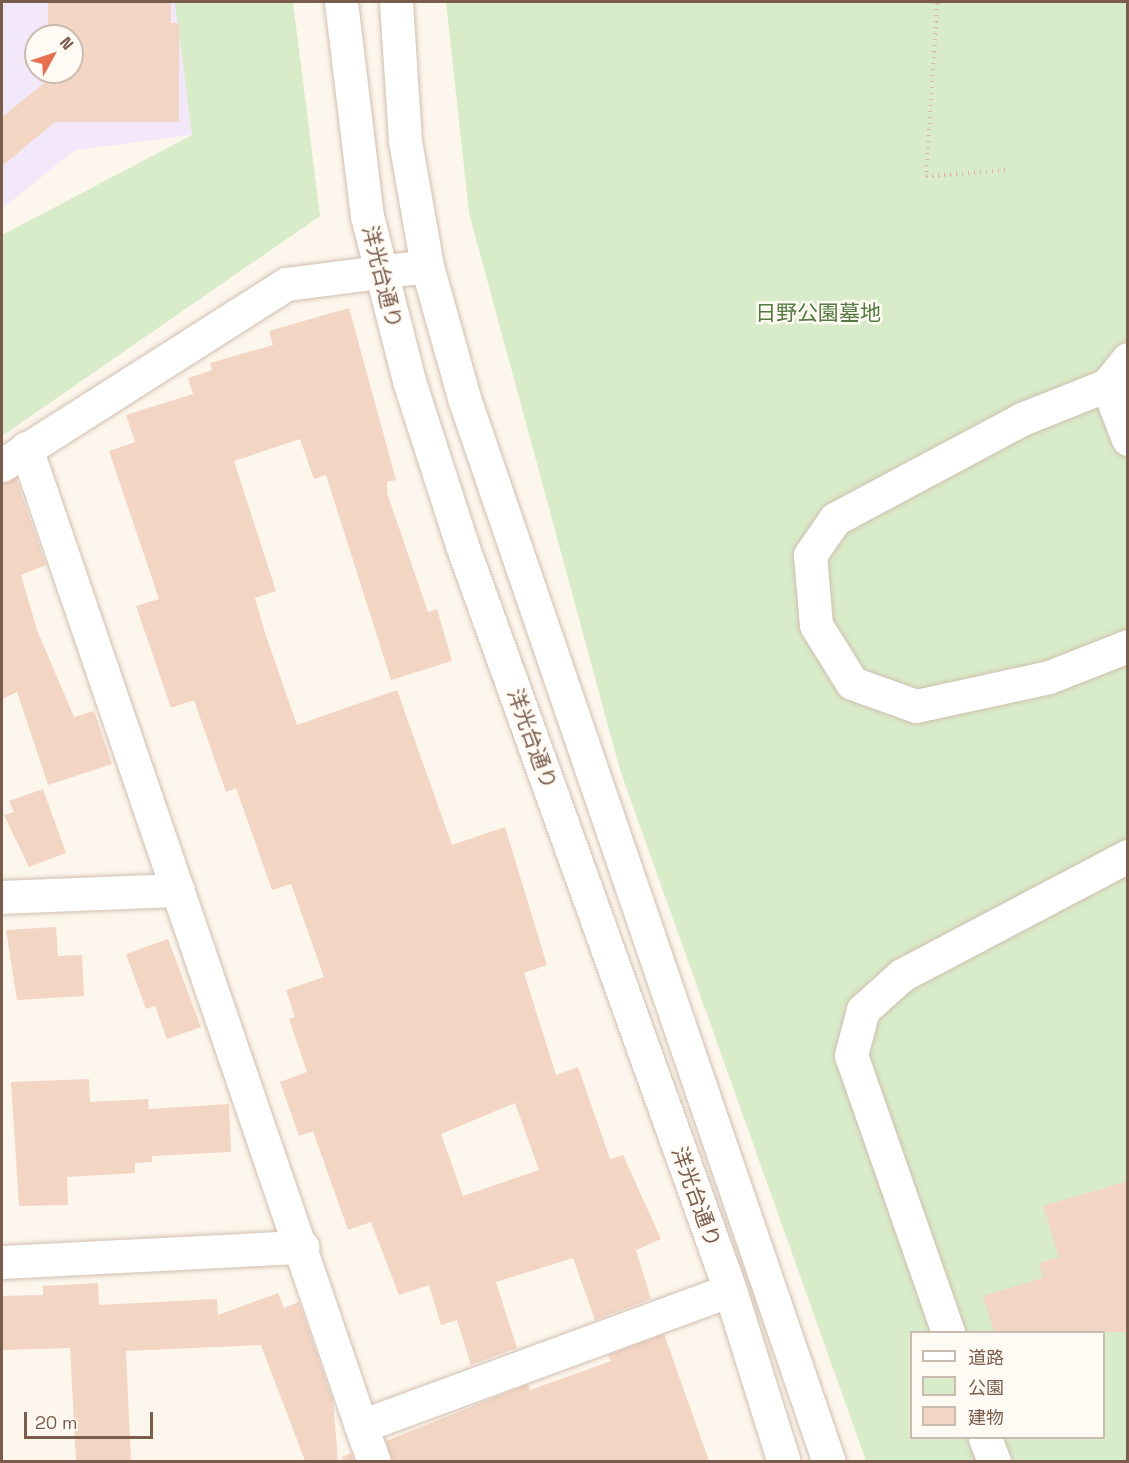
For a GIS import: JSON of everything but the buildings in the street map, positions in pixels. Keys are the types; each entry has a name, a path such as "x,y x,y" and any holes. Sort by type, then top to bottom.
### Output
{"street":[{"name":"洋光台通り","path":"340,2 378,270 462,545 730,1290 784,1461"},
{"name":"洋光台通り","path":"396,2 405,141 427,266 464,398 828,1461"},
{"path":"374,1461 303,1247 178,890 14,456 286,284 378,270 427,266"},
{"path":"1128,359 1107,385 1022,419 835,519 810,555 816,625 852,683 916,706 1049,677 1128,646"},
{"path":"1107,385 1128,439"},
{"path":"948,1331 851,1055 863,1010 903,975 1128,856"},
{"path":"2,897 178,890"},
{"path":"2,1262 303,1247"},
{"path":"361,1426 730,1290"},
{"path":"986,1439 994,1461"}],"path":[{"path":"941,2 937,3 926,176 1007,170"}],"shaded area":[{"path":"2,2 187,2 192,135 75,150 2,209"}],"green space":[{"path":"175,2 293,2 320,216 2,436 2,235 192,135"},
{"name":"日野公園墓地","path":"446,2 1127,2 1127,1461 866,1461 620,770 469,213"}]}
